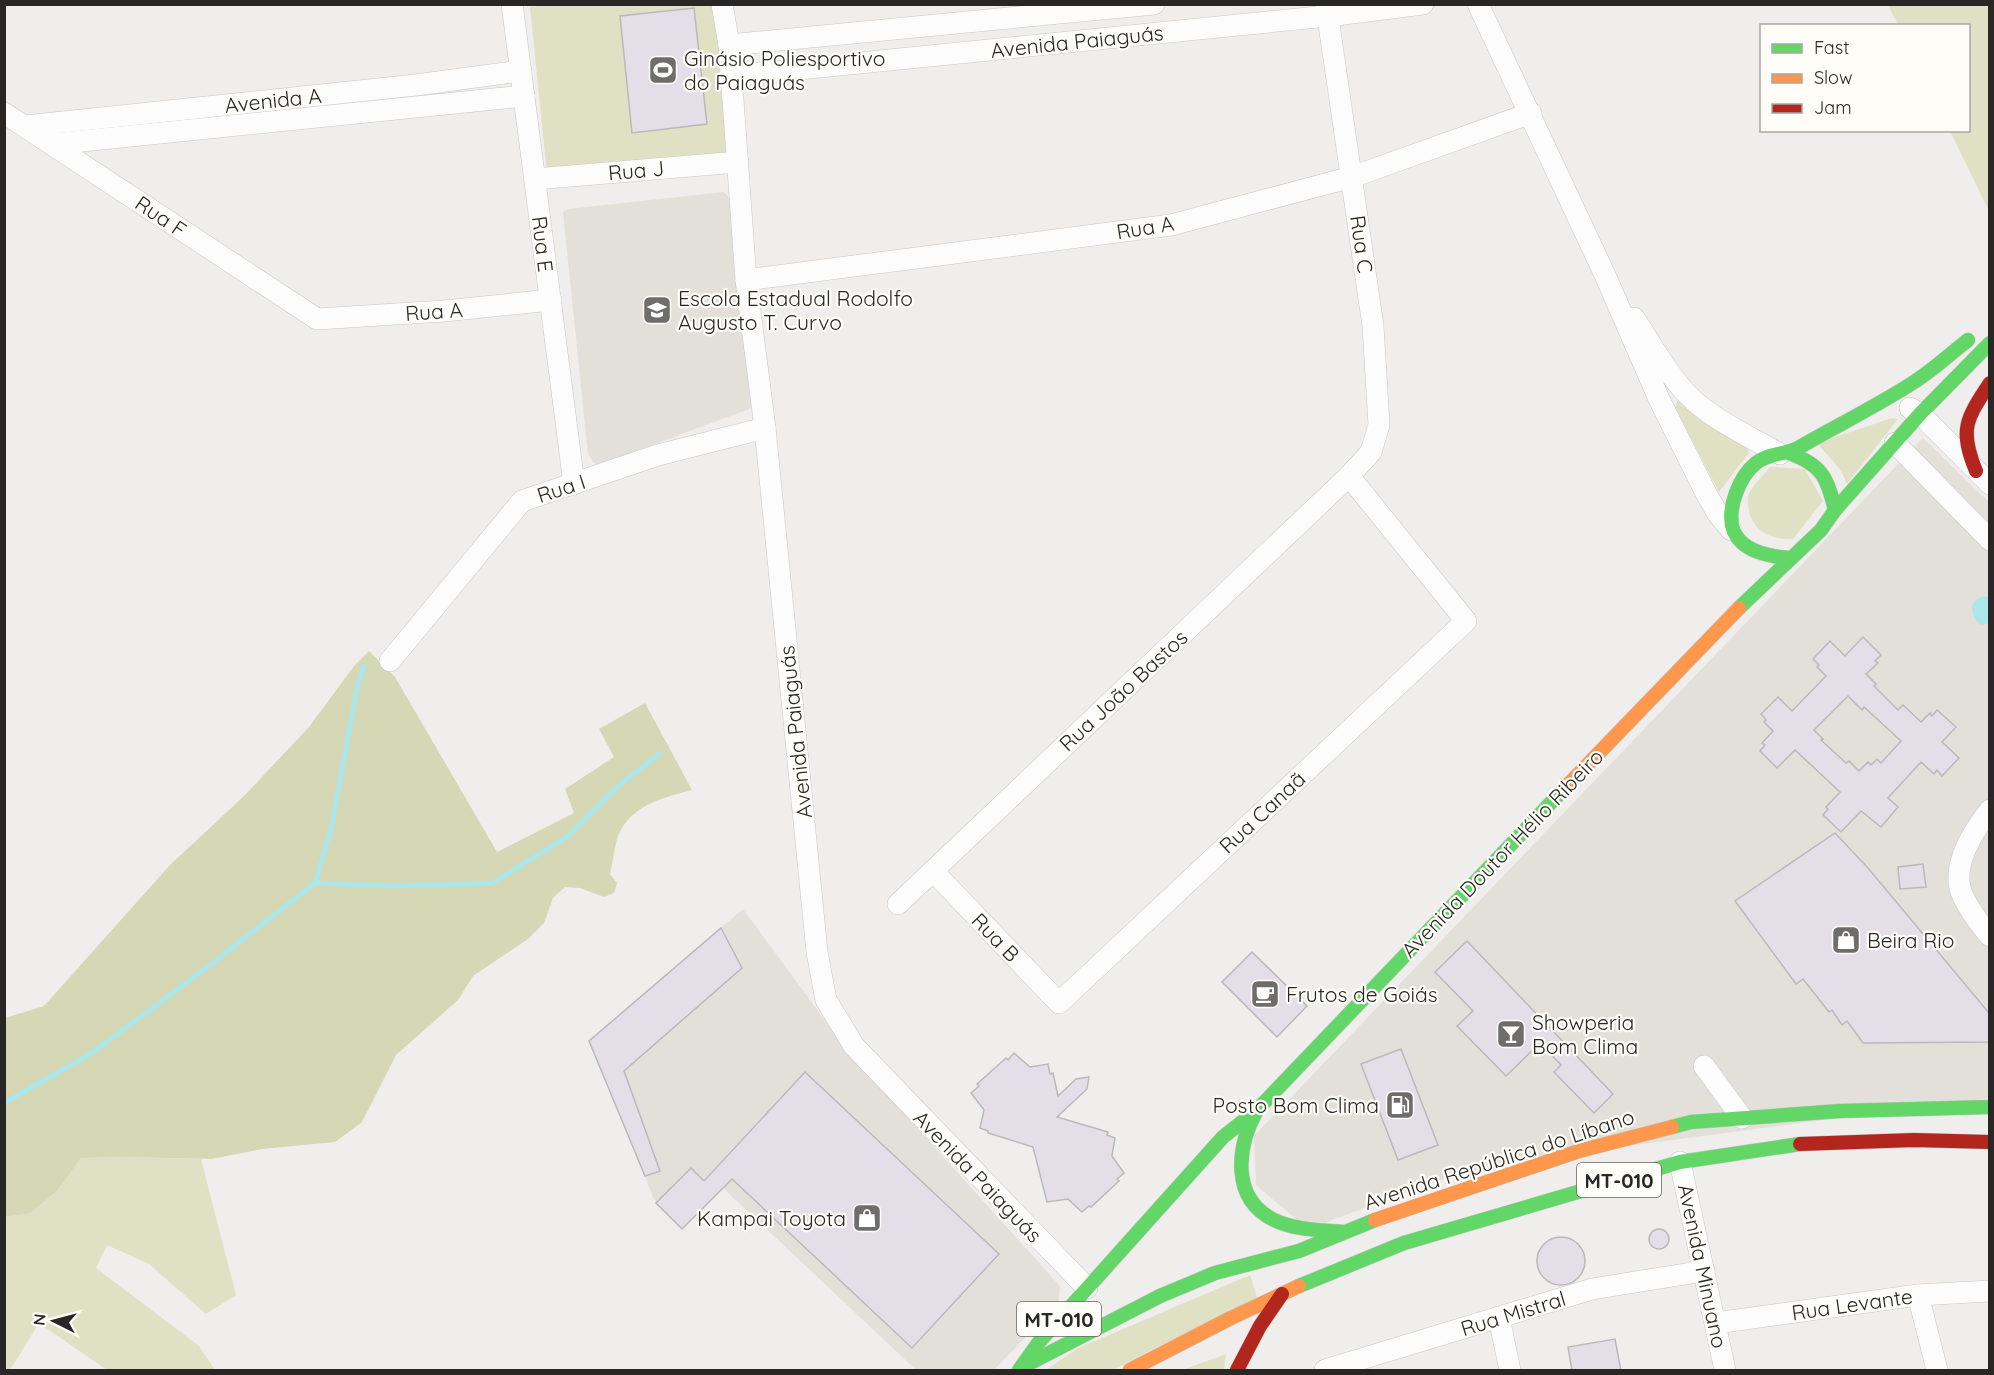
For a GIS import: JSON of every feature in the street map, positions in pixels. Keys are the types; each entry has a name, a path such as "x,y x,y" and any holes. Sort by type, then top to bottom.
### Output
{"main road":[{"path":"1790,558 1763,554 1736,541 1729,516 1733,499 1749,470 1759,460 1784,453 1914,382 1980,329"},
{"name":"Avenida Doutor Hélio Ribeiro","path":"1257,1110 1724,622 1821,530 1920,414 1989,343"},
{"path":"1983,477 1966,446 1965,430 1972,411 1989,383"},
{"path":"1784,453 1808,459 1821,469 1829,484 1836,510"},
{"name":"Avenida Doutor Hélio Ribeiro","path":"1724,622 1734,593"},
{"name":"Avenida República do Líbano","path":"1021,1369 1160,1296 1215,1273 1299,1251 1436,1197 1579,1151 1691,1122 1840,1111 1989,1107"},
{"name":"MT-010","path":"1021,1369 1039,1342 1102,1269 1223,1137 1257,1110"},
{"name":"MT-010","path":"1257,1110 1243,1142 1240,1163 1242,1178 1257,1209 1273,1220 1287,1225 1345,1232"},
{"name":"MT-010","path":"1130,1371 1161,1359 1282,1294 1364,1258 1404,1243 1680,1162 1798,1144 1914,1140 1989,1142"},
{"path":"1237,1371 1260,1326 1282,1294"}],"street":[{"name":"Rua E","path":"512,4 574,483"},
{"name":"Avenida Paiaguás","path":"722,4 729,45 746,280 765,428 817,952 826,1000 854,1046 1087,1288"},
{"name":"Avenida Paiaguás","path":"729,45 1154,4"},
{"name":"Avenida Paiaguás","path":"730,76 1327,10 1423,4"},
{"path":"1478,4 1531,113 1664,409 1718,514 1736,541"},
{"name":"Rua C","path":"1327,10 1373,326 1379,425 1371,452 1349,476"},
{"name":"Avenida A","path":"25,126 415,79 521,71"},
{"name":"Avenida A","path":"53,144 524,96"},
{"name":"Rua F","path":"4,113 317,319"},
{"name":"Rua A","path":"746,280 1171,225 1352,177 1531,113"},
{"name":"Rua J","path":"535,179 738,162"},
{"path":"1605,275 1687,393 1705,409 1729,425 1784,453"},
{"name":"Rua A","path":"317,319 444,311 550,300"},
{"path":"1881,401 1905,406 1920,414 1983,477"},
{"name":"Rua I","path":"390,661 522,501 658,455 765,428"},
{"path":"1895,443 1989,540"},
{"name":"Rua Canaã","path":"1059,1003 1466,621 1349,476"},
{"name":"Rua João Bastos","path":"898,904 1349,476"},
{"path":"1989,810 1977,827 1961,859 1960,888 1979,923 1989,936"},
{"name":"Rua B","path":"933,870 1059,1003"},
{"path":"1704,1066 1742,1118"},
{"name":"Avenida Minuano","path":"1680,1162 1725,1371"},
{"name":"Rua Mistral","path":"1325,1371 1592,1289 1704,1271"},
{"name":"Rua Levante","path":"1716,1323 1918,1295 1989,1291"},
{"path":"1918,1295 1937,1371"},
{"path":"1499,1318 1510,1371"}],"shaded area":[{"name":"Escola Estadual Rodolfo Augusto T. Curvo","path":"724,192 730,199 752,408 598,465 588,454 563,212 568,209"},
{"path":"1923,438 1989,502 1989,1098 1515,1161 1432,1182 1325,1223 1297,1220 1256,1185 1254,1136"},
{"path":"743,909 846,1049 1060,1286 1058,1303 994,1370 916,1370 723,1188 682,1229 656,1204 589,1041"}],"green space":[{"path":"549,4 714,5 729,157 547,174 530,7"},
{"path":"1888,5 1989,5 1989,211 1950,132 1970,132 1970,24 1898,24"},
{"path":"1678,400 1683,400 1726,435 1747,448 1749,453 1719,492 1675,407"},
{"path":"1892,418 1898,419 1847,484 1838,467 1817,443"},
{"path":"1770,467 1805,469 1823,501 1793,539 1766,534 1756,525 1749,512 1749,493"},
{"path":"369,651 395,677 497,852 574,813 565,789 614,757 599,729 645,703 692,790 649,804 631,817 624,825 615,845 610,874 617,883 614,893 604,897 580,888 565,887 553,898 544,923 528,939 473,976 458,1000 396,1055 362,1122 335,1142 262,1149 211,1159 81,1158 58,1190 31,1213 5,1217 5,1018 44,1006 170,865 244,796 309,727 354,666"},
{"path":"81,1158 201,1159 236,1295 206,1314 149,1264 107,1245 96,1268 199,1346 215,1370 107,1370 39,1323 10,1370 5,1370 5,1217 31,1213 58,1190"},
{"path":"1250,1275 1258,1300 1113,1370 1046,1370 1078,1348"},
{"path":"1226,1354 1224,1370 1182,1370"}],"water":[{"path":"1983,596 1988,597 1989,600 1989,623 1981,625 1974,618 1972,606"}],"building":[{"name":"Ginásio Poliesportivo do Paiaguás","path":"694,8 707,124 632,133 620,16"},
{"path":"1863,637 1881,655 1875,661 1878,663 1866,674 1876,684 1874,686 1898,710 1903,705 1921,722 1937,710 1956,727 1942,742 1959,758 1942,776 1937,770 1934,774 1921,762 1888,798 1898,807 1881,827 1861,811 1841,832 1823,815 1828,809 1826,807 1840,792 1795,750 1777,768 1760,751 1765,745 1762,743 1773,731 1764,722 1766,720 1761,714 1778,697 1792,711 1826,676 1813,659 1830,641 1845,656","holes":["1848,696 1862,710 1864,707 1901,741 1881,763 1877,759 1871,765 1868,762 1859,771 1849,761 1846,763 1821,740 1823,739 1814,730"]},
{"name":"Beira Rio","path":"1835,833 1868,868 1989,1013 1989,1042 1863,1043 1847,1021 1842,1025 1832,1010 1829,1012 1803,979 1796,984 1735,901"},
{"path":"1923,864 1926,887 1900,889 1898,867"},
{"path":"721,928 742,968 624,1071 660,1171 645,1176 589,1041"},
{"name":"Showperia Bom Clima","path":"1467,941 1613,1094 1594,1113 1554,1072 1561,1065 1540,1043 1506,1076 1457,1026 1473,1011 1435,972"},
{"name":"Frutos de Goiás","path":"1252,952 1307,1006 1277,1037 1222,982"},
{"name":"Posto Bom Clima","path":"1401,1049 1438,1145 1398,1160 1361,1064"},
{"path":"1014,1053 1030,1067 1048,1064 1050,1074 1053,1073 1058,1096 1076,1079 1089,1077 1087,1089 1057,1117 1108,1132 1107,1135 1115,1138 1112,1156 1124,1173 1117,1179 1119,1181 1091,1207 1089,1206 1082,1212 1068,1199 1047,1202 1033,1147 988,1133 980,1128 984,1110 971,1093 979,1086 977,1084"},
{"name":"Kampai Toyota","path":"805,1072 999,1254 912,1348 732,1179 682,1229 656,1203 691,1168 704,1181"},
{"path":"1655,1229 1663,1229 1669,1235 1669,1243 1663,1249 1655,1249 1649,1243 1649,1235"},
{"path":"1561,1237 1578,1244 1585,1261 1578,1278 1561,1285 1544,1278 1537,1261 1544,1244"},
{"path":"1615,1339 1621,1371 1572,1371 1568,1347"}],"waterway":[{"path":"315,883 331,829 357,688 364,666"},
{"path":"4,1103 92,1053 315,883 396,886 492,883 567,837 617,787 659,754"}],"traffic: fast":[{"path":"1790,558 1750,549 1735,533 1732,509 1738,489 1749,470 1761,460 1798,448 1886,399 1935,367 1968,340"},
{"path":"1739,608 1821,530 1835,510 1920,414 1990,343"},
{"path":"1789,453 1809,462 1821,474 1826,481 1835,510"},
{"path":"1019,1370 1039,1342 1223,1137 1257,1110 1565,788"},
{"path":"1672,1127 1691,1122 1840,1111 1990,1107"},
{"path":"1257,1110 1250,1124 1242,1155 1244,1185 1250,1199 1260,1210 1282,1223 1308,1229 1343,1232"},
{"path":"1299,1286 1404,1243 1680,1162 1800,1144"},
{"path":"1026,1365 1160,1296 1215,1273 1299,1251 1375,1220"}],"traffic: slow":[{"path":"1565,788 1739,608"},
{"path":"1375,1220 1579,1151 1672,1127"},
{"path":"1130,1370 1299,1286"}],"traffic: jam":[{"path":"1976,471 1968,445 1968,425 1975,406 1990,383"},
{"path":"1800,1144 1914,1140 1990,1142"},
{"path":"1237,1370 1260,1326 1282,1294"}],"place":[{"name":"Ginásio Poliesportivo do Paiaguás","path":"663,70"},
{"name":"Escola Estadual Rodolfo Augusto T. Curvo","path":"657,310"},
{"name":"Beira Rio","path":"1846,940"},
{"name":"Frutos de Goiás","path":"1265,994"},
{"name":"Showperia Bom Clima","path":"1511,1034"},
{"name":"Posto Bom Clima","path":"1400,1105"},
{"name":"Kampai Toyota","path":"867,1218"}]}
